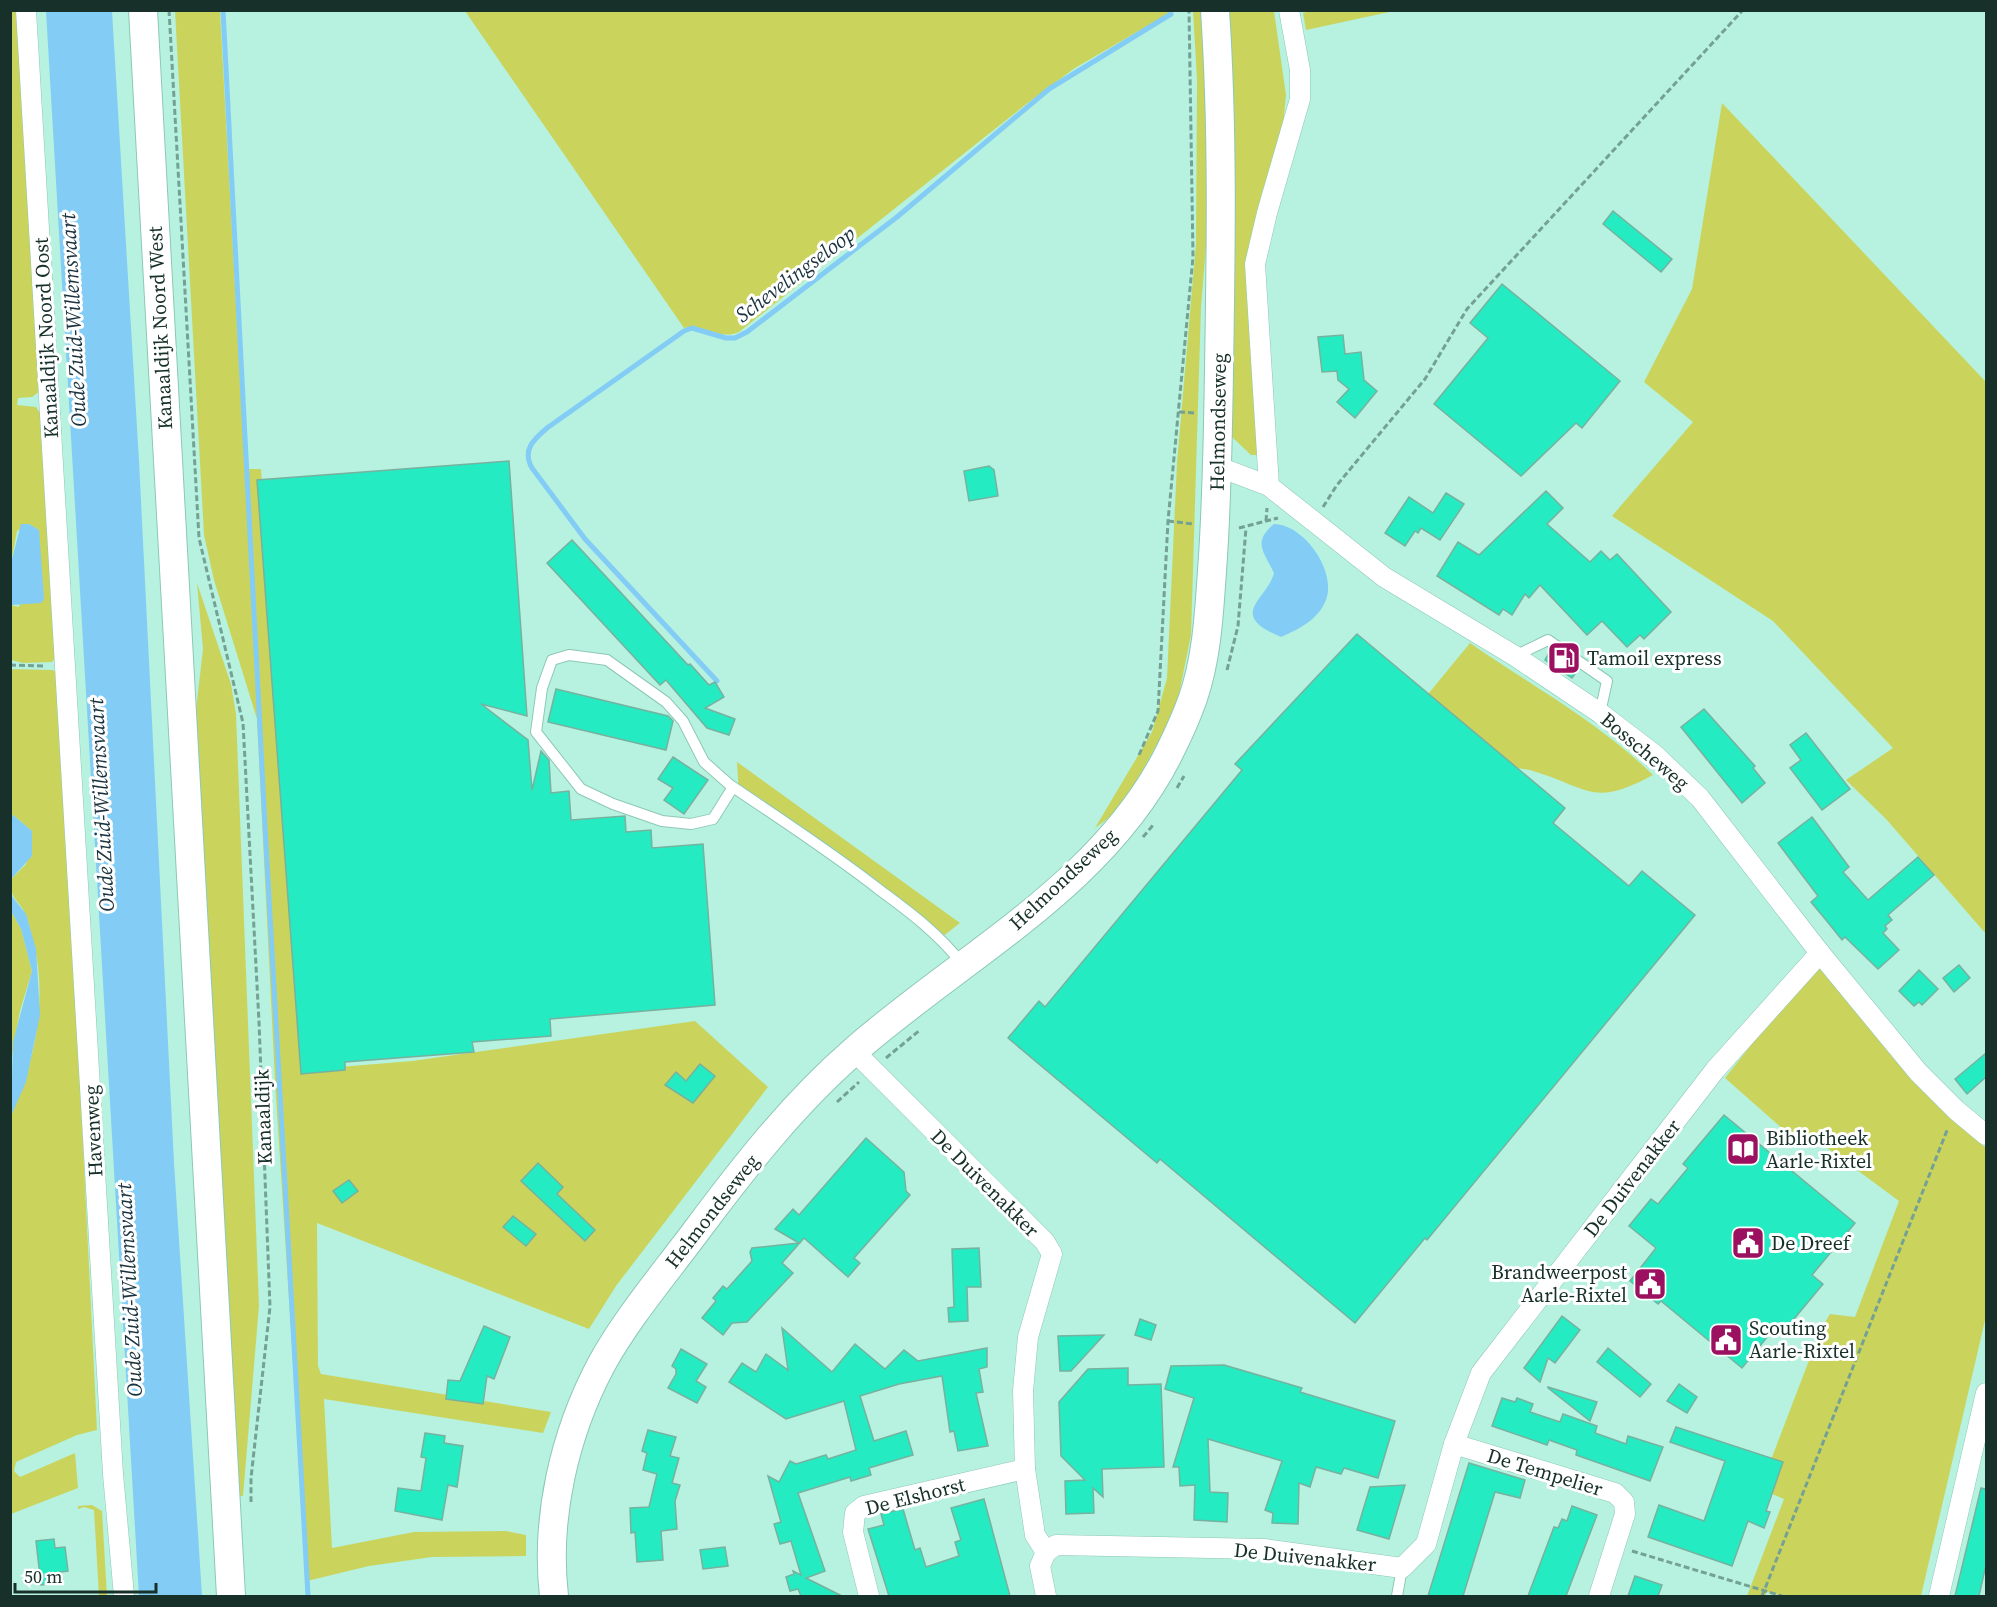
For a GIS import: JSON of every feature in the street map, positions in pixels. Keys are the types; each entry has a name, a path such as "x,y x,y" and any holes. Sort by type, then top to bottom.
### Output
{"street":[{"name":"Kanaaldijk Noord Oost","path":"26,10 58,665"},
{"name":"Kanaaldijk Noord West","path":"143,10 231,1596"},
{"name":"Helmondseweg","path":"554,1596 552,1577 556,1498 567,1447 601,1365 646,1299 735,1178 794,1110 863,1061 963,965 1030,913 1088,861 1125,820 1169,754 1193,698 1207,637 1219,467 1222,182 1221,93 1215,10"},
{"path":"1269,486 1255,264 1300,99 1300,70 1289,10"},
{"name":"Bosscheweg","path":"1219,467 1269,486 1305,512 1314,522 1384,577 1515,656 1600,713 1655,755 1700,798 1820,953 1918,1072 1956,1110 1986,1135"},
{"name":"Havenweg","path":"58,665 113,1474 124,1596"},
{"name":"De Duivenakker","path":"863,1061 1045,1242 1052,1254 1028,1337 1023,1391 1026,1469 1035,1534 1046,1552 1056,1545 1264,1549 1402,1568 1426,1544 1454,1444 1481,1373 1715,1070 1820,953"},
{"path":"1940,1596 1986,1393"},
{"name":"De Tempelier","path":"1454,1444 1615,1493 1624,1502 1625,1514 1599,1596"},
{"name":"De Elshorst","path":"869,1596 853,1532 855,1513 864,1506 1026,1469"},
{"path":"1046,1552 1040,1566 1046,1596"}],"lane":[{"path":"1515,656 1548,640 1569,653 1607,681 1600,713"},
{"path":"733,787 713,819 691,824 662,821 613,804 581,789 536,732 542,688 552,660 569,655 607,660 666,702 683,722 704,762 733,787 860,874 927,925 963,965"},
{"path":"1396,1596 1402,1568"}],"path":[{"name":"Kanaaldijk Noord West","path":"169,10 199,538 223,639"},
{"name":"Helmondseweg","path":"1168,521 1193,257 1189,10"},
{"path":"1314,522 1337,485 1425,379 1467,309 1743,10"},
{"path":"1226,671 1238,626 1246,528 1266,521"},
{"name":"Kanaaldijk","path":"223,639 243,723 259,1022 270,1307 251,1479 251,1513"},
{"path":"10,665 58,665"},
{"path":"1177,789 1187,770"},
{"name":"Helmondseweg","path":"1142,839 1155,823"},
{"path":"834,1104 863,1061 926,1025"},
{"path":"1762,1596 1956,1110"},
{"path":"1616,1546 1782,1596"}],"green space":[{"path":"18,10 40,391 32,397 18,398 17,405 36,407 43,418 57,656 52,662 23,663 11,660 11,605 19,607 39,530 29,524 17,531 11,563 10,11"},
{"path":"1314,10 1394,11 1306,30 1303,13"},
{"path":"175,11 220,11 245,469 261,469 303,1070 412,1061 695,1021 768,1087 616,1286 589,1329 317,1223 318,1366 321,1374 551,1412 543,1433 324,1399 332,1548 414,1532 506,1531 526,1535 526,1556 432,1557 369,1566 307,1581 275,1081 257,719 214,580 204,535"},
{"path":"465,11 1173,11 1075,68 739,332 725,334 698,328 684,328"},
{"path":"1193,11 1203,11 1208,222 1201,307 1191,635 1178,699 1166,728 1131,791 1114,814 1095,828 1152,732 1167,678 1177,463 1196,244 1197,80"},
{"path":"1226,11 1274,11 1286,95 1282,136 1261,195 1255,239 1251,320 1258,455 1251,455 1231,436"},
{"path":"1722,103 1986,382 1986,934 1886,819 1846,780 1893,748 1773,621 1612,516 1693,422 1644,382 1692,289"},
{"path":"197,583 231,684 236,714 259,1306 243,1496 233,1496 193,735 203,649"},
{"path":"1470,643 1588,721 1653,775 1617,791 1592,792 1533,771 1509,766 1495,758 1424,699"},
{"path":"11,669 53,670 60,676 97,1430 77,1435 16,1462 14,1471 20,1477 75,1453 78,1488 11,1514 11,1116 33,1051 39,1006 39,983 37,960 28,920 13,896 11,886 11,879 26,864 32,831 13,815 11,816"},
{"path":"737,762 960,923 942,937 739,795"},
{"path":"11,911 21,929 32,971 20,1011 11,1062"},
{"path":"1816,963 1917,1083 1962,1128 1986,1148 1986,1316 1921,1596 1783,1596 1767,1592 1765,1596 1747,1596 1784,1499 1765,1491 1761,1486 1821,1329 1830,1314 1855,1317 1899,1201 1815,1139 1792,1137 1725,1078"},
{"path":"92,1505 102,1511 107,1596 99,1596 94,1510 84,1507 78,1509 78,1506"}],"water":[{"name":"Oude Zuid-Willemsvaart","path":"46,11 112,11 139,461 174,1163 202,1596 139,1596"},
{"path":"21,524 29,524 39,530 44,599 41,603 11,605 11,563"},
{"path":"1274,524 1285,526 1306,540 1322,563 1327,575 1328,588 1326,600 1318,613 1301,627 1281,637 1265,629 1256,621 1253,614 1254,606 1274,573 1264,553 1262,542 1267,530"},
{"path":"13,815 32,831 32,856 11,879 10,816"},
{"path":"11,895 26,914 36,949 40,1015 26,1082 11,1116 13,1042 32,971 21,929 11,911"}],"building":[{"path":"1613,211 1672,259 1661,272 1603,224"},
{"path":"1502,284 1620,381 1582,428 1576,423 1521,476 1434,404 1488,338 1470,323"},
{"path":"1343,335 1345,354 1361,352 1364,380 1377,391 1355,418 1337,402 1349,389 1338,380 1337,371 1322,372 1318,337"},
{"path":"509,461 527,716 481,704 528,740 532,790 541,751 549,760 551,793 569,791 571,820 625,816 626,832 651,830 652,848 703,844 715,1005 550,1019 551,1036 472,1042 474,1052 345,1062 345,1070 301,1074 257,480"},
{"path":"989,466 994,470 998,496 969,501 964,471"},
{"path":"1546,491 1563,508 1547,524 1590,562 1601,551 1610,560 1617,554 1671,612 1644,639 1640,635 1627,647 1602,621 1587,635 1540,585 1529,598 1525,594 1512,615 1503,609 1499,615 1437,576 1458,542 1479,555"},
{"path":"1446,493 1464,504 1440,540 1421,528 1418,533 1415,531 1405,546 1385,533 1409,497 1433,513"},
{"path":"572,540 688,665 690,664 709,685 715,682 724,697 705,708 735,719 729,735 707,728 666,680 660,685 547,563"},
{"path":"1357,634 1565,808 1553,823 1629,886 1642,871 1695,915 1427,1240 1425,1238 1355,1323 1160,1159 1157,1163 1008,1038 1039,1001 1045,1007 1242,770 1235,764"},
{"path":"1550,651 1578,670 1572,678 1545,660"},
{"path":"556,689 668,716 673,721 666,750 548,722"},
{"path":"1704,709 1755,766 1753,768 1765,783 1742,803 1681,727"},
{"path":"1806,733 1850,789 1822,810 1790,768 1801,760 1790,745"},
{"path":"673,757 708,780 684,814 664,800 673,788 658,779"},
{"path":"1812,817 1849,867 1843,872 1868,900 1918,857 1934,875 1888,915 1892,920 1885,926 1887,929 1883,933 1899,950 1878,969 1845,937 1842,940 1811,902 1818,896 1778,843"},
{"path":"1959,965 1970,978 1954,992 1943,978"},
{"path":"1919,970 1938,989 1922,1005 1919,1002 1914,1006 1899,991"},
{"path":"1986,1053 1986,1077 1967,1094 1955,1079"},
{"path":"700,1064 715,1076 693,1103 665,1085 676,1072 686,1081"},
{"path":"1724,1115 1855,1223 1812,1275 1823,1284 1784,1331 1777,1325 1742,1368 1661,1301 1658,1304 1630,1281 1656,1248 1629,1226 1651,1199 1658,1204 1688,1168 1683,1164"},
{"path":"866,1138 904,1172 906,1191 910,1195 854,1258 860,1263 848,1277 804,1238 782,1263 793,1273 747,1322 732,1323 723,1335 702,1318 716,1301 713,1298 723,1286 727,1289 752,1261 750,1252 752,1248 799,1243 775,1229 793,1209 799,1215"},
{"path":"538,1163 563,1187 557,1194 595,1230 585,1241 521,1181"},
{"path":"349,1180 358,1191 342,1203 333,1191"},
{"path":"513,1216 536,1234 526,1246 503,1227"},
{"path":"979,1248 981,1287 967,1287 968,1321 949,1322 948,1308 954,1307 952,1249"},
{"path":"1562,1316 1580,1330 1555,1363 1548,1358 1540,1382 1524,1368"},
{"path":"1140,1319 1156,1325 1151,1340 1135,1335"},
{"path":"484,1326 510,1337 494,1379 487,1376 483,1404 446,1399 448,1380 460,1381"},
{"path":"782,1328 832,1372 855,1344 885,1369 904,1350 918,1361 987,1348 987,1367 979,1369 983,1392 976,1393 988,1446 958,1451 954,1431 950,1432 942,1376 899,1384 860,1396 874,1441 906,1431 913,1455 869,1468 871,1475 851,1481 850,1477 798,1493 825,1571 806,1578 842,1596 801,1596 798,1589 790,1591 786,1577 794,1574 793,1571 801,1575 791,1541 780,1544 774,1524 781,1522 768,1476 779,1482 790,1461 796,1464 826,1455 828,1459 856,1450 844,1401 786,1419 729,1382 742,1363 756,1372 766,1354 788,1370"},
{"path":"1104,1335 1071,1371 1060,1371 1058,1336"},
{"path":"1608,1348 1651,1384 1640,1397 1597,1362"},
{"path":"681,1349 707,1364 696,1381 706,1387 697,1403 668,1388 676,1374 676,1369 672,1366"},
{"path":"1224,1365 1302,1388 1300,1392 1395,1421 1378,1478 1344,1468 1341,1474 1316,1467 1310,1487 1299,1483 1298,1524 1272,1523 1273,1513 1265,1510 1282,1461 1208,1439 1210,1492 1228,1493 1227,1522 1194,1520 1195,1485 1180,1486 1179,1467 1173,1467 1194,1398 1165,1389 1171,1366"},
{"path":"1128,1368 1128,1385 1161,1384 1164,1467 1102,1469 1103,1497 1093,1488 1094,1513 1066,1514 1065,1481 1085,1480 1061,1456 1059,1402 1088,1369"},
{"path":"1679,1384 1697,1397 1687,1413 1667,1401"},
{"path":"1548,1388 1597,1402 1590,1421"},
{"path":"1502,1398 1515,1402 1517,1398 1533,1404 1530,1412 1560,1422 1563,1414 1597,1426 1595,1433 1626,1444 1628,1436 1663,1447 1650,1481 1576,1455 1577,1450 1549,1440 1547,1445 1492,1426"},
{"path":"1676,1427 1783,1462 1766,1511 1770,1512 1764,1528 1748,1521 1732,1566 1648,1537 1659,1505 1704,1521 1725,1461 1670,1442"},
{"path":"648,1430 676,1437 670,1456 679,1458 672,1483 680,1485 675,1501 677,1529 661,1531 663,1560 637,1562 635,1532 631,1533 630,1508 649,1507 657,1474 643,1470 647,1453 642,1451"},
{"path":"425,1433 445,1436 444,1443 463,1446 457,1487 448,1485 442,1520 395,1511 398,1488 421,1491 426,1458 421,1457"},
{"path":"1469,1463 1525,1480 1520,1498 1495,1492 1463,1596 1428,1596"},
{"path":"1405,1485 1389,1539 1357,1530 1370,1487"},
{"path":"1981,1488 1986,1489 1986,1565 1979,1596 1955,1596"},
{"path":"984,1499 1010,1596 889,1596 868,1529 884,1525 881,1514 903,1509 915,1550 920,1548 926,1567 959,1556 955,1542 961,1540 951,1508"},
{"path":"1572,1506 1597,1515 1566,1596 1528,1596 1554,1527 1558,1528 1562,1519 1567,1521"},
{"path":"54,1539 55,1548 65,1547 68,1571 60,1572 61,1583 41,1585 36,1541"},
{"path":"725,1547 728,1566 703,1569 700,1550"},
{"path":"1635,1576 1662,1585 1658,1596 1628,1596"}],"waterway":[{"path":"223,10 308,1596"},
{"name":"Schevelingseloop","path":"717,681 585,539 532,468 528,456 533,441 547,428 684,331 692,328 726,338 735,338 747,332 897,217 1049,89 1171,14"}],"place":[{"name":"Tamoil express","path":"1564,658"},
{"name":"Bibliotheek Aarle-Rixtel","path":"1743,1149"},
{"name":"De Dreef","path":"1748,1243"},
{"name":"Brandweerpost Aarle-Rixtel","path":"1650,1284"},
{"name":"Scouting Aarle-Rixtel","path":"1726,1340"}]}
